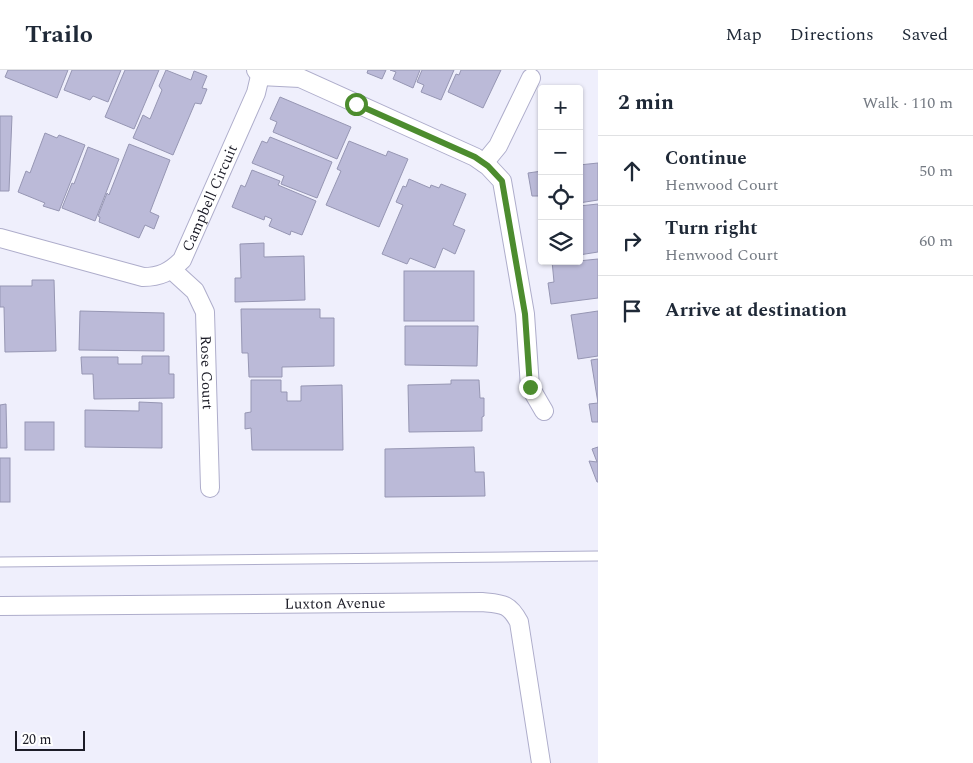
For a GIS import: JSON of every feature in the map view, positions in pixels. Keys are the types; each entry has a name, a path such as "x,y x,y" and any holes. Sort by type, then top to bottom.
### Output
{"street":[{"path":"258,73 300,78 475,157 502,181 525,314 530,387 544,411"},
{"name":"Campbell Circuit","path":"172,270 182,260 256,93 258,73"},
{"path":"484,163 498,146 531,78"},
{"path":"0,238 143,277 157,277 172,270"},
{"name":"Rose Court","path":"172,270 195,291 205,312 210,488"},
{"name":"Luxton Avenue","path":"0,606 482,602 506,605 514,612 519,622 541,763"}],"lane":[{"path":"0,562 598,556"}],"building":[{"path":"8,70 68,70 57,98 5,77"},
{"path":"72,70 121,70 108,102 93,96 90,100 64,90"},
{"path":"125,70 159,70 134,129 105,117"},
{"path":"166,70 191,80 194,71 207,76 202,88 207,89 201,104 195,103 173,155 133,138 143,115 150,119 162,90 159,86"},
{"path":"368,70 386,70 382,79 367,73"},
{"path":"390,70 420,70 413,88 393,79 396,72"},
{"path":"422,70 454,70 441,100 421,92 424,85 417,82"},
{"path":"461,70 501,70 483,108 448,92 456,74 459,75"},
{"path":"280,97 351,127 337,159 273,132 277,122 270,119"},
{"path":"0,116 12,116 9,191 0,191"},
{"path":"45,133 57,138 59,135 85,145 59,211 43,206 45,203 18,192 26,171 30,173"},
{"path":"270,137 332,162 317,198 281,184 284,176 252,163 262,141 267,143"},
{"path":"349,141 386,156 388,151 408,159 379,227 326,205 341,171 337,169"},
{"path":"129,144 170,160 150,212 159,216 154,229 145,225 139,238 99,222 100,217 98,216 107,193 109,195"},
{"path":"88,147 119,159 95,221 62,208 72,183 74,184"},
{"path":"598,163 598,200 583,202 583,165"},
{"path":"252,170 280,181 278,185 316,201 302,235 291,231 290,235 269,226 272,219 265,216 264,220 232,207 241,185 245,187"},
{"path":"538,172 538,196 532,196 528,173"},
{"path":"409,179 430,188 431,185 439,188 441,184 466,194 453,225 465,230 455,254 443,248 435,268 410,258 407,264 382,254 403,205 396,202 403,186 406,187"},
{"path":"598,204 598,252 583,254 583,220 583,206"},
{"path":"264,243 264,257 304,256 305,300 235,302 235,278 241,278 240,244"},
{"path":"598,259 598,298 551,304 548,283 554,282 552,265 583,265 583,260"},
{"path":"404,271 474,271 474,321 404,321"},
{"path":"32,280 54,280 56,351 5,352 4,307 0,307 0,286 32,286"},
{"path":"241,309 320,309 320,318 334,318 334,366 282,367 282,377 249,377 248,353 242,353"},
{"path":"80,311 164,313 164,351 79,350"},
{"path":"598,311 598,356 578,359 571,315"},
{"path":"405,326 478,326 477,366 405,365"},
{"path":"142,356 169,356 169,374 174,374 174,398 94,399 93,374 82,374 81,357 118,357 118,364 142,364"},
{"path":"598,359 598,403 591,360"},
{"path":"251,380 281,380 281,392 287,392 287,401 301,401 301,386 342,385 343,450 252,450 251,428 245,429 245,413 251,412"},
{"path":"451,380 479,380 480,398 484,398 482,431 409,432 408,385 451,384"},
{"path":"139,402 162,403 162,448 85,447 85,410 139,411"},
{"path":"598,403 598,422 592,422 589,404"},
{"path":"6,404 7,448 0,448 0,405"},
{"path":"25,422 54,422 54,450 25,450"},
{"path":"474,447 475,472 484,472 485,496 385,497 385,449"},
{"path":"598,447 597,482 589,461 597,462 592,449"},
{"path":"0,458 10,458 10,502 0,502"}],"route":[{"path":"356,104 475,157 488,166 502,181 525,314 530,387"}]}
